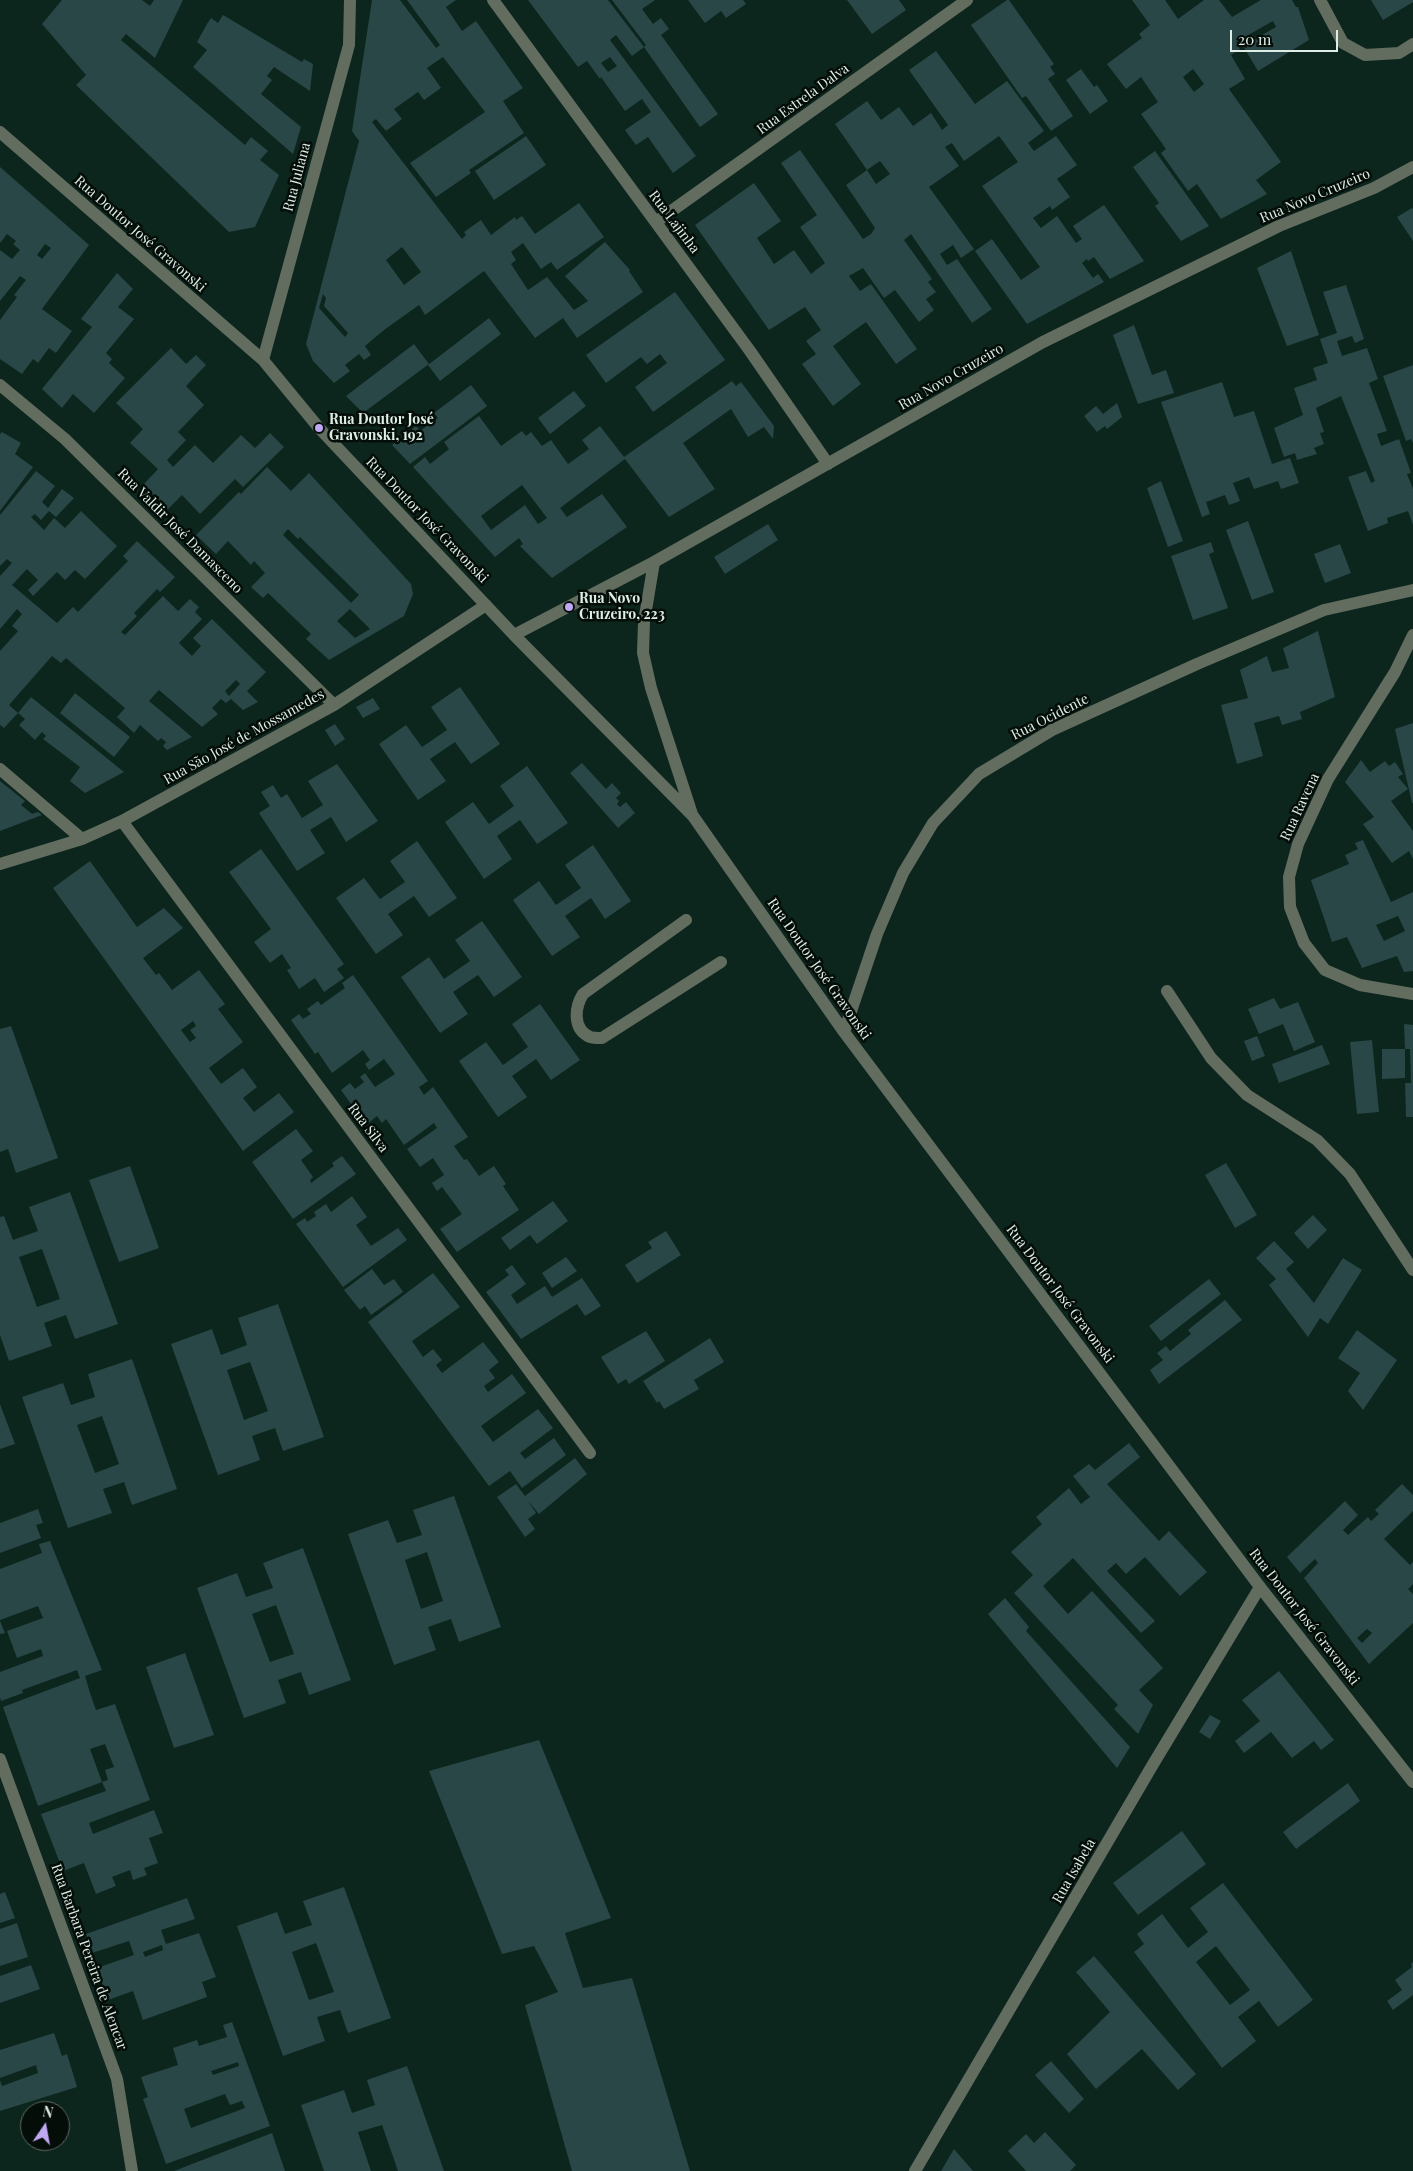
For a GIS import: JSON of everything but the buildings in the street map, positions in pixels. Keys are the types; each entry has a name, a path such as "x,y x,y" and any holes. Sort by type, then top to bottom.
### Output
{"street":[{"name":"Rua Juliana","path":"263,360 349,45 350,0"},
{"name":"Rua Lajinha","path":"493,0 750,351 828,464"},
{"name":"Rua Estrela Dalva","path":"656,222 967,0"},
{"path":"1320,0 1343,43 1365,55 1399,53 1413,44"},
{"name":"Rua Doutor José Gravonski","path":"0,132 263,360 319,428 514,636 693,816 844,1032 1260,1586 1413,1782"},
{"name":"Rua Novo Cruzeiro","path":"514,636 654,562 1043,342 1279,226 1374,188 1413,166"},
{"name":"Rua Valdir José Damasceno","path":"0,385 65,439 334,705"},
{"name":"Rua Doutor José Gravonski","path":"654,562 644,622 643,653 651,688 693,816"},
{"name":"Rua Ocidente","path":"844,1032 877,934 903,873 933,823 979,774 1052,730 1197,664 1324,610 1413,590"},
{"name":"Rua São José de Mossamedes","path":"0,864 82,839 122,821 334,705 486,605"},
{"name":"Rua Ravena","path":"1413,635 1394,672 1328,779 1298,844 1290,877 1290,907 1304,943 1325,970 1360,985 1413,994"},
{"path":"0,769 82,839"},
{"name":"Rua Silva","path":"122,821 590,1453"},
{"path":"686,920 583,994 576,1012 580,1027 589,1036 602,1038 721,962"},
{"path":"1167,991 1211,1058 1247,1095 1317,1140 1350,1174 1413,1270"},
{"name":"Rua Isabela","path":"915,2171 1152,1766 1260,1586"},
{"name":"Rua Barbara Pereira de Alencar","path":"0,1759 117,2079 132,2171"}],"place":[{"name":"Rua Doutor José Gravonski, 192","path":"319,428"},
{"name":"Rua Novo Cruzeiro, 223","path":"569,607"}]}
